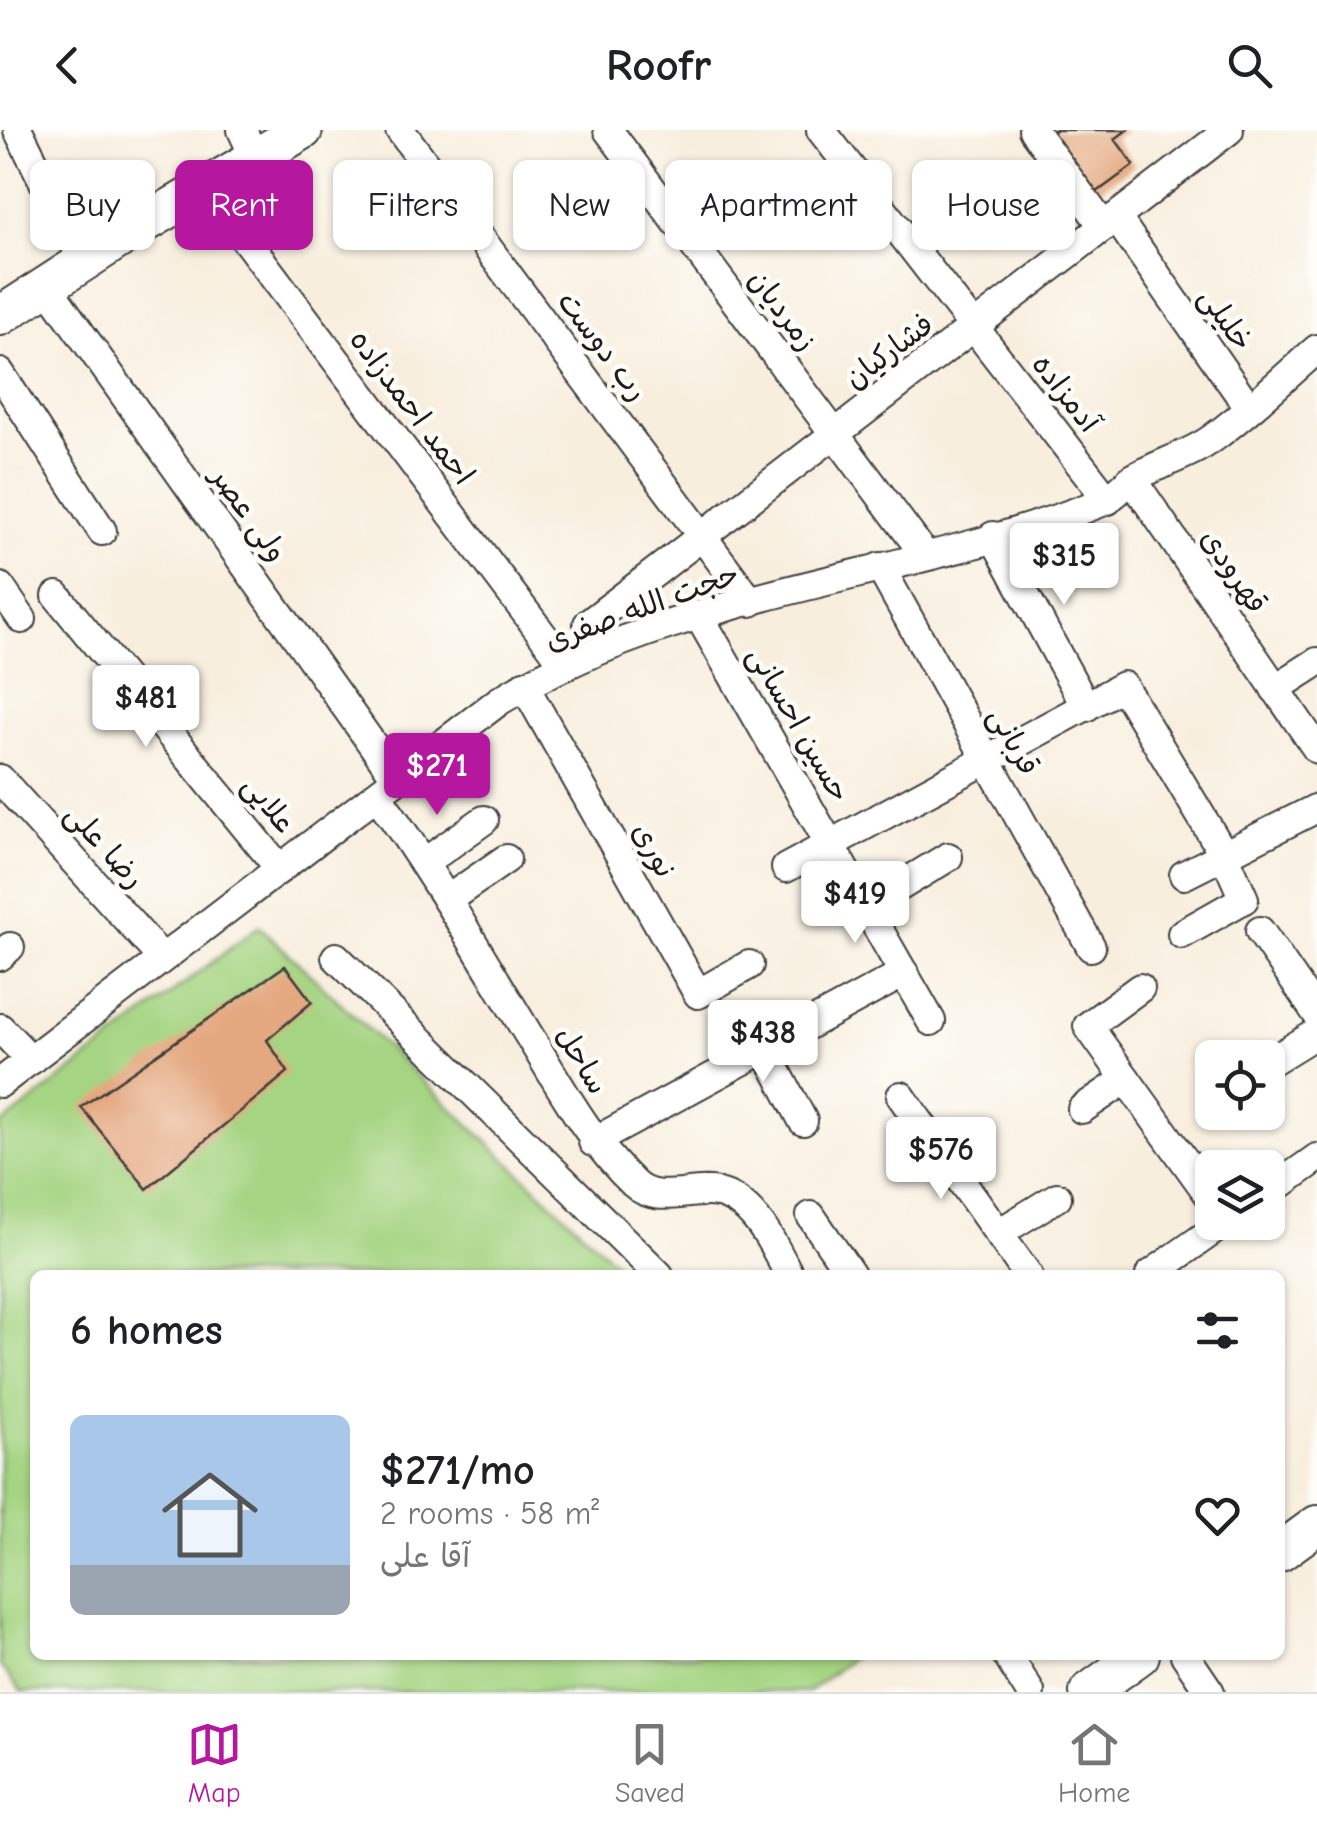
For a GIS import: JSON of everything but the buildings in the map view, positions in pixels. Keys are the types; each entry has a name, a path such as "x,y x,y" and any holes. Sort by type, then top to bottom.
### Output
{"main road":[{"path":"249,144 303,130"},
{"path":"0,316 175,206"},
{"path":"1285,1548 1317,1525"},
{"path":"1089,1692 1133,1660"}],"street":[{"path":"18,130 84,262"},
{"name":"رب دوست","path":"400,130 750,602"},
{"name":"زمردیان","path":"608,130 925,556"},
{"name":"آدمزاده","path":"820,130 1108,500"},
{"name":"فشارکیان","path":"588,624 1229,130"},
{"name":"خلیلی","path":"1041,132 1248,408"},
{"name":"احمد احمدزاده","path":"253,250 566,666"},
{"name":"ولی عصر","path":"47,286 387,787"},
{"name":"حجت الله صفری","path":"0,1084 524,685 614,644 699,616 925,556 1108,500 1132,480 1211,440 1317,349"},
{"path":"0,373 102,531"},
{"name":"قهرودی","path":"1132,480 1317,749"},
{"path":"993,536 1086,707"},
{"name":"قربانی","path":"880,567 1091,947"},
{"path":"0,587 22,618"},
{"name":"علایی","path":"56,596 280,869"},
{"name":"حسین احسانی","path":"699,616 931,1021"},
{"path":"1275,689 1317,662"},
{"name":"نوری","path":"524,685 698,994 749,964"},
{"path":"786,868 1123,686 1224,856 1244,898 1182,934"},
{"name":"رضا علی","path":"0,778 162,958"},
{"name":"ساحل","path":"387,787 424,863 593,1142 638,1188 658,1196 717,1192 728,1196 752,1215 786,1270"},
{"path":"1184,875 1315,813"},
{"path":"424,863 484,820"},
{"path":"866,906 948,856"},
{"path":"447,900 506,859"},
{"path":"1260,931 1317,1014"},
{"path":"336,957 654,1270"},
{"path":"593,1142 904,973"},
{"path":"1140,988 1088,1026 1195,1175"},
{"path":"0,1028 31,1060"},
{"path":"1285,1053 1317,1033"},
{"path":"766,1051 803,1121"},
{"path":"1082,1108 1126,1079"},
{"path":"901,1096 1024,1270"},
{"path":"1285,1182 1315,1163"},
{"path":"999,1234 1056,1197"},
{"path":"811,1216 848,1270"},
{"path":"1166,1270 1204,1240"},
{"path":"1010,1660 1030,1692"},
{"path":"1188,1660 1210,1692"}],"green space":[{"path":"259,926 623,1270 30,1270 30,1660 850,1660 808,1692 22,1692 0,1666 0,1126"}]}
